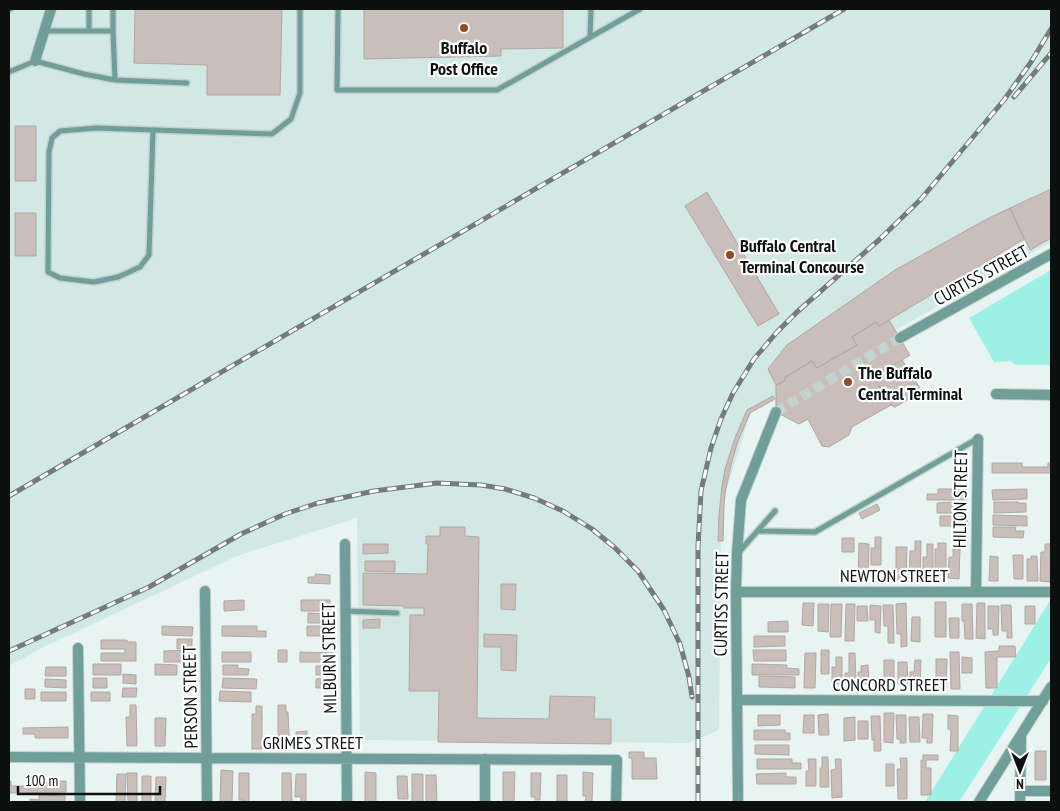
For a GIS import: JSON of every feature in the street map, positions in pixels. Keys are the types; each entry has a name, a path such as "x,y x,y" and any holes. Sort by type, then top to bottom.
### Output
{"street":[{"path":"35,60 51,9"},
{"name":"CURTISS STREET","path":"900,338 1051,254"},
{"path":"996,394 1051,395"},
{"name":"CURTISS STREET","path":"738,802 736,592 741,500 776,412"},
{"name":"HILTON STREET","path":"976,591 978,439"},
{"name":"MILBURN STREET","path":"344,544 346,802"},
{"name":"PERSON STREET","path":"205,591 207,802"},
{"name":"NEWTON STREET","path":"736,592 1051,592"},
{"path":"78,648 80,802"},
{"path":"979,802 1051,687"},
{"name":"CONCORD STREET","path":"737,700 1043,701"},
{"path":"1020,802 1021,735"},
{"name":"GRIMES STREET","path":"9,756 617,760 616,802"},
{"path":"485,759 485,802"},
{"path":"1020,791 1051,791"}],"lane":[{"path":"89,9 89,31"},
{"path":"113,9 115,80"},
{"path":"153,130 149,255 140,267 118,277 94,282 60,278 48,272 49,152 52,138 60,131 96,128 272,134 291,119 300,93 300,9"},
{"path":"338,9 337,90 497,90 640,9"},
{"path":"590,37 591,9"},
{"path":"44,31 113,31"},
{"path":"9,72 35,60 84,74 115,80 187,83"},
{"path":"758,531 815,532 978,439"},
{"path":"737,555 775,511"},
{"path":"345,612 397,613"}],"shaded area":[{"path":"9,9 1051,9 1051,242 751,412 726,491 721,533 719,730 688,743 360,740 357,518 237,556 44,647 9,666"},
{"path":"1051,270 1051,365 1016,365 1010,361 994,362 969,318"},
{"path":"1051,599 1051,658 959,802 925,802"}],"building":[{"path":"135,9 282,9 280,95 207,95 207,65 134,63"},
{"name":"Buffalo Post Office","path":"364,9 563,9 563,48 501,49 501,56 364,59"},
{"path":"15,126 36,126 36,181 15,181"},
{"path":"1051,189 1051,238 1030,250 1010,208"},
{"name":"Buffalo Central Terminal Concourse","path":"707,192 779,314 758,326 685,206"},
{"name":"The Buffalo Central Terminal","path":"1010,208 1024,239 879,326 876,322 852,337 857,345 817,368 812,361 776,385 768,369 787,345 895,270"},
{"path":"15,213 36,213 36,256 15,256"},
{"name":"The Buffalo Central Terminal","path":"889,320 910,355 902,360 919,387 917,394 895,407 891,405 852,427 849,435 829,447 822,446 808,419 799,424 776,412 776,385 786,380 784,378 812,361 817,368 857,345 852,337 876,322 879,326"},
{"path":"902,360 919,387 917,394 895,407 891,405 873,376"},
{"path":"773,396 775,399 750,413 738,441 725,493 723,541 718,541 722,486 725,469 735,438 747,410"},
{"path":"992,463 1022,463 1022,467 1048,467 1048,463 1051,463 1051,473 992,473"},
{"path":"938,489 966,489 966,500 927,500 927,494 938,494"},
{"path":"1027,489 1027,499 993,500 992,490"},
{"path":"953,502 953,513 937,513 937,503"},
{"path":"994,502 1026,503 1026,512 994,513"},
{"path":"877,504 880,510 862,519 859,513"},
{"path":"993,515 1027,516 1027,526 993,525"},
{"path":"940,516 967,516 968,526 940,526"},
{"path":"440,527 465,527 465,536 479,537 477,718 549,719 550,696 595,697 594,719 611,719 611,744 438,742 439,691 409,691 410,615 424,615 424,608 363,605 363,573 427,574 428,544 426,544 426,536 440,536"},
{"path":"993,527 1016,527 1015,531 1024,531 1023,538 993,537"},
{"path":"875,537 881,537 881,565 871,565 871,548 875,548"},
{"path":"842,538 854,538 854,552 842,552"},
{"path":"915,541 921,541 920,580 909,580 910,551 915,551"},
{"path":"859,543 869,544 868,581 858,581"},
{"path":"938,543 946,543 946,576 935,576 935,549 938,549"},
{"path":"363,544 388,544 388,553 363,554"},
{"path":"927,544 933,544 933,581 923,581 923,557 927,557"},
{"path":"1045,544 1051,544 1050,582 1040,581 1041,552 1045,552"},
{"path":"896,547 907,547 906,580 896,580"},
{"path":"953,549 960,549 959,579 948,578 949,557 953,557"},
{"path":"1013,555 1023,555 1023,579 1014,579"},
{"path":"990,556 998,557 998,581 989,581"},
{"path":"1031,556 1037,556 1038,581 1027,581 1027,559 1031,559"},
{"path":"365,561 395,561 395,572 365,571"},
{"path":"315,574 330,575 330,584 308,583 308,577 315,577"},
{"path":"501,584 516,584 515,610 501,609"},
{"path":"244,600 244,610 224,611 224,601"},
{"path":"301,600 330,600 330,611 301,611"},
{"path":"935,602 946,602 946,637 935,637"},
{"path":"803,603 814,603 813,626 802,625"},
{"path":"906,603 907,646 901,647 901,634 897,634 896,604"},
{"path":"977,603 985,603 985,639 976,638"},
{"path":"818,604 829,604 828,632 818,631"},
{"path":"831,604 842,604 841,637 830,637"},
{"path":"846,604 855,604 854,641 845,641"},
{"path":"962,604 972,604 973,639 965,639"},
{"path":"870,605 881,606 880,633 875,632 875,620 870,620"},
{"path":"883,605 893,605 894,643 888,643 888,626 884,626"},
{"path":"1001,605 1011,605 1012,638 1007,638 1007,631 1002,631"},
{"path":"857,606 867,606 868,621 857,621"},
{"path":"988,606 999,606 998,635 993,635 993,629 988,629"},
{"path":"1025,606 1035,606 1035,624 1025,624"},
{"path":"308,613 331,614 330,623 308,623"},
{"path":"912,617 920,617 920,642 911,641"},
{"path":"949,618 959,618 959,638 950,638"},
{"path":"380,619 380,628 363,628 363,620"},
{"path":"788,621 788,632 768,632 768,622"},
{"path":"162,626 193,627 192,636 162,635"},
{"path":"222,626 257,626 257,631 266,631 266,637 222,636"},
{"path":"307,626 330,626 330,636 307,636"},
{"path":"484,634 517,635 516,671 501,670 501,647 484,647"},
{"path":"754,636 785,636 785,646 754,647"},
{"path":"177,639 192,639 192,649 177,649"},
{"path":"101,640 136,642 136,661 101,661 101,653 125,653 125,649 101,649"},
{"path":"999,646 1015,646 1016,657 997,657 997,688 986,688 985,652 999,651"},
{"path":"193,650 193,662 164,662 164,651"},
{"path":"278,650 287,650 287,662 278,662"},
{"path":"753,650 786,650 786,661 754,661"},
{"path":"821,650 829,650 829,674 821,674"},
{"path":"222,652 251,652 251,662 222,662"},
{"path":"300,652 334,653 333,662 300,662"},
{"path":"950,652 959,652 960,689 951,689"},
{"path":"805,653 816,653 815,688 804,688"},
{"path":"849,653 855,653 856,683 845,683 845,673 849,673"},
{"path":"836,657 842,657 842,684 832,684 832,667 836,667"},
{"path":"962,657 972,658 972,673 962,673"},
{"path":"936,659 947,659 946,690 936,689"},
{"path":"884,660 894,660 894,688 884,688"},
{"path":"915,660 921,660 920,687 910,687 910,672 914,672"},
{"path":"898,662 907,662 908,684 898,684"},
{"path":"93,664 121,664 121,675 93,675"},
{"path":"155,664 177,665 177,675 155,675"},
{"path":"752,664 787,665 786,668 799,669 799,675 752,675"},
{"path":"223,665 238,665 237,668 249,669 248,675 223,675"},
{"path":"868,665 869,684 858,684 858,672 861,672 861,666"},
{"path":"316,666 330,666 330,675 316,675"},
{"path":"46,667 66,667 66,676 45,676"},
{"path":"123,674 136,675 136,684 123,683"},
{"path":"759,676 795,677 795,688 759,687"},
{"path":"93,678 107,678 107,688 93,688"},
{"path":"223,678 257,679 256,689 222,688"},
{"path":"330,678 330,688 316,688 316,679"},
{"path":"45,679 66,680 66,688 45,687"},
{"path":"123,688 137,688 136,697 122,697"},
{"path":"25,689 35,689 35,699 25,699"},
{"path":"220,691 251,692 251,702 219,701"},
{"path":"41,692 66,692 66,701 41,701"},
{"path":"91,692 110,692 110,701 91,701"},
{"path":"130,705 136,705 137,746 127,746 126,717 130,717"},
{"path":"278,705 286,705 289,736 278,736"},
{"path":"256,706 262,706 262,749 252,749 252,714 256,714"},
{"path":"884,713 894,713 893,743 884,742"},
{"path":"828,714 829,735 819,735 818,715"},
{"path":"923,714 933,714 932,743 927,743 927,738 922,738"},
{"path":"758,715 780,715 780,725 758,726"},
{"path":"804,715 814,715 814,733 803,733"},
{"path":"896,715 906,715 906,743 900,743 900,739 897,739"},
{"path":"948,715 958,716 958,751 950,751 951,730 948,729"},
{"path":"871,716 880,716 881,751 874,751"},
{"path":"855,717 855,740 844,741 844,718"},
{"path":"909,717 919,717 920,742 910,742"},
{"path":"155,718 166,718 165,746 155,746"},
{"path":"858,721 868,721 868,739 858,739"},
{"path":"68,727 68,738 35,738 35,734 23,734 23,728"},
{"path":"754,730 785,730 785,733 790,733 790,740 754,740"},
{"path":"307,731 307,747 296,747 296,732"},
{"path":"755,745 789,745 789,755 755,754"},
{"path":"1035,751 1046,751 1046,780 1035,780"},
{"path":"629,752 644,752 644,758 656,758 657,779 632,779 632,758 629,758"},
{"path":"923,755 938,755 938,760 926,760 926,768 931,768 931,795 921,795 921,760 923,760"},
{"path":"822,757 828,757 829,787 820,787"},
{"path":"900,758 907,758 907,799 898,799 897,769 901,769"},
{"path":"757,759 792,759 792,763 801,763 801,769 757,769"},
{"path":"808,759 816,759 816,786 806,786 806,771 809,771"},
{"path":"835,759 841,759 842,797 832,798 831,770 836,769"},
{"path":"886,764 894,764 894,786 886,786"},
{"path":"221,770 233,771 232,802 220,802"},
{"path":"365,772 376,773 376,802 365,802"},
{"path":"503,772 515,772 514,802 503,802"},
{"path":"583,772 593,773 592,802 585,802 586,796 583,796"},
{"path":"127,773 137,773 137,802 128,802"},
{"path":"239,773 249,773 249,802 239,800"},
{"path":"282,773 291,773 292,802 282,802"},
{"path":"531,773 541,773 540,800 535,800 535,797 531,797"},
{"path":"786,773 786,777 796,777 796,784 757,784 756,774"},
{"path":"117,774 126,774 125,802 116,802"},
{"path":"296,774 306,774 306,802 301,802 301,797 295,797"},
{"path":"412,774 423,774 423,802 412,802"},
{"path":"426,775 436,775 437,802 426,802"},
{"path":"557,775 567,775 567,801 557,801"},
{"path":"142,776 151,776 151,802 142,802"},
{"path":"397,776 407,776 408,799 398,799"},
{"path":"156,777 166,777 165,802 155,802"},
{"path":"9,781 11,781 11,786 33,786 33,782 66,781 66,792 9,793"},
{"path":"39,795 65,796 65,802 30,802 30,799 39,800"}],"tunnel":[{"path":"776,412 900,338"}],"railway":[{"path":"9,496 844,9"},
{"path":"698,802 698,547 701,491 711,448 721,419 733,393 754,359 797,312 880,239 921,199 1004,100 1031,62 1051,29"},
{"path":"1014,97 1051,53"},
{"path":"9,651 149,587 241,534 285,514 318,503 374,491 437,483 481,485 505,489 534,498 563,511 592,529 614,547 638,571 664,610 680,644 692,697"}],"place":[{"name":"Buffalo Post Office","path":"464,28"},
{"name":"Buffalo Central Terminal Concourse","path":"730,255"},
{"name":"The Buffalo Central Terminal","path":"848,382"}]}
